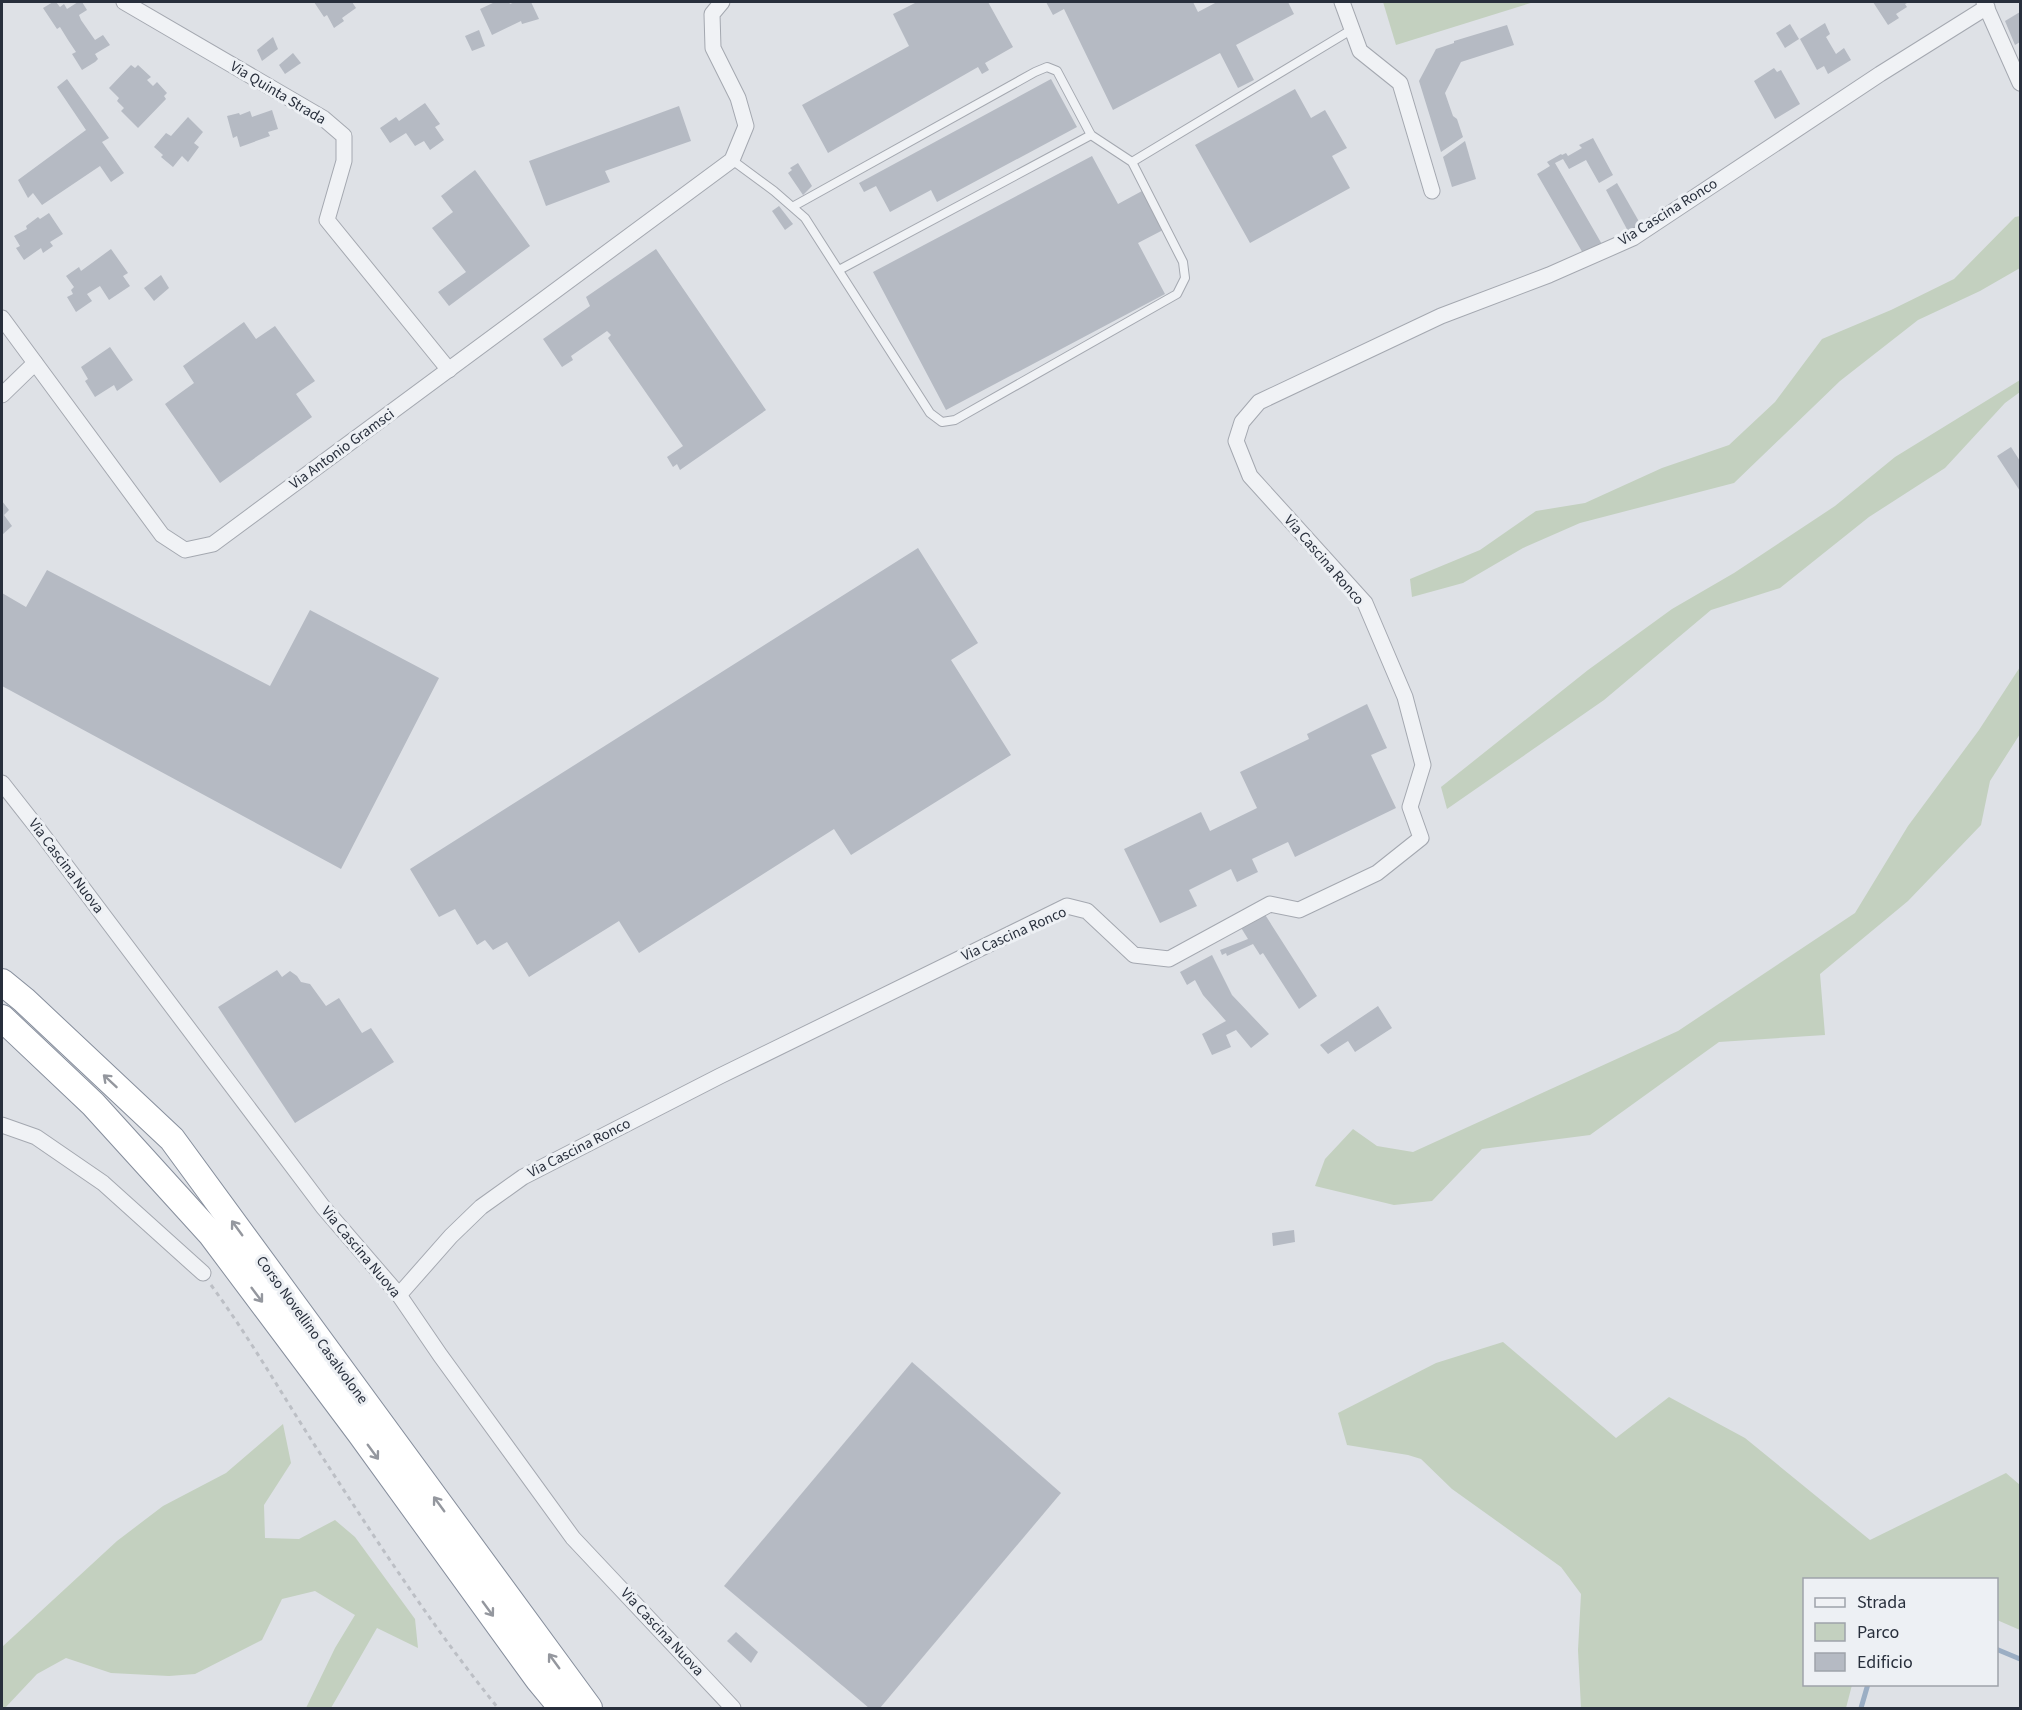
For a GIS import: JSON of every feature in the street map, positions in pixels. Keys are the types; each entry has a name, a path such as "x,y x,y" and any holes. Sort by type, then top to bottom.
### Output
{"highway":[{"name":"Corso Novellino Casalvolone","path":"2,981 172,1138 589,1708"},
{"name":"Corso Novellino Casalvolone","path":"2,1018 93,1104 218,1243 538,1679 562,1708"},
{"path":"2,1036 195,1216"}],"street":[{"name":"Via Quinta Strada","path":"124,2 323,118 344,136 344,161 327,220 449,370"},
{"path":"722,2 711,14 713,48 738,98 746,126 732,160"},
{"path":"1342,2 1360,51 1400,83 1432,191"},
{"path":"1986,4 2020,83"},
{"name":"Via Cascina Ronco","path":"399,1296 451,1236 481,1207 523,1177 730,1071 1067,906 1087,911 1134,955 1169,959 1270,904 1299,910 1377,873 1421,838 1410,807 1423,765 1405,696 1365,603 1250,476 1236,441 1242,422 1259,402 1442,315 1549,274 1633,238 1986,4"},
{"name":"Via Antonio Gramsci","path":"2,318 162,535 185,550 213,543 732,160"},
{"path":"2,395 35,363"},
{"name":"Via Cascina Nuova","path":"2,783 323,1207 399,1296 573,1538 733,1708"},
{"path":"2,1125 36,1137 103,1183 203,1273"}],"lane":[{"path":"1132,162 1351,30"},
{"path":"732,160 794,206 805,218 930,413 942,422 955,420 1177,294 1185,278 1183,262 1132,162 1091,135 1057,71 1047,67 794,206"},
{"path":"839,270 1091,135"}],"path":[{"path":"203,1273 226,1305 323,1458 446,1641 498,1708"}],"green space":[{"path":"1383,2 1534,2 1396,45"},
{"path":"2020,216 2020,268 1980,291 1918,320 1840,381 1734,483 1580,523 1523,548 1463,583 1412,597 1410,579 1480,550 1536,511 1585,503 1662,468 1729,445 1775,402 1822,339 1891,310 1954,279 2015,217"},
{"path":"2020,380 2020,392 2005,403 1945,468 1869,517 1780,588 1711,610 1604,700 1447,809 1441,787 1588,670 1672,609 1734,573 1835,506 1895,457"},
{"path":"2020,667 2020,734 1990,781 1981,825 1908,901 1820,974 1825,1035 1719,1042 1590,1135 1482,1149 1432,1201 1394,1205 1315,1186 1325,1159 1353,1129 1377,1146 1413,1152 1678,1031 1855,913 1908,826 1979,730"},
{"path":"1503,1342 1616,1438 1669,1397 1745,1438 1870,1540 2006,1473 2020,1485 2020,1630 1998,1620 1998,1578 1803,1578 1803,1686 1852,1686 1846,1708 1581,1708 1578,1650 1581,1594 1561,1567 1452,1489 1421,1459 1347,1445 1338,1413 1436,1363"},
{"path":"283,1424 291,1463 264,1505 265,1538 299,1539 335,1520 355,1537 415,1619 418,1648 377,1628 331,1708 306,1708 335,1648 355,1615 315,1591 282,1599 262,1640 195,1674 169,1676 111,1673 66,1658 37,1674 5,1708 2,1708 2,1647 117,1541 163,1506 226,1473"}],"building":[{"path":"53,2 60,7 64,4 67,9 82,2 87,10 79,15 81,20 95,40 103,35 110,45 95,54 98,59 82,70 72,54 76,52 60,27 57,29 43,8"},
{"path":"314,2 352,2 356,8 342,18 344,21 334,28 327,15 324,17"},
{"path":"495,2 509,2 510,4 531,2 539,19 522,24 521,21 492,35 480,9"},
{"path":"917,2 988,2 1013,47 985,63 989,70 982,74 978,67 828,153 802,105 909,46 893,14"},
{"path":"1046,2 1193,2 1198,12 1217,2 1288,2 1294,14 1236,45 1254,80 1238,88 1220,53 1113,110 1064,9 1053,15"},
{"path":"1873,2 1909,2 1905,4 1907,7 1896,14 1899,18 1888,25"},
{"path":"2020,12 2020,42 2015,45 2005,21"},
{"path":"1825,23 1830,34 1826,37 1836,54 1844,48 1851,60 1828,74 1824,66 1817,70 1800,39"},
{"path":"1790,24 1799,39 1785,48 1776,33"},
{"path":"1507,25 1514,45 1461,62 1445,93 1463,137 1441,152 1419,81 1436,49 1454,43 1454,41"},
{"path":"479,30 485,46 472,51 465,36"},
{"path":"273,37 278,49 262,61 257,50"},
{"path":"293,53 301,63 285,74 279,65"},
{"path":"131,65 135,68 138,65 151,77 147,80 153,86 157,82 167,93 164,96 166,99 138,128 121,111 124,108 117,101 119,98 109,88"},
{"path":"1774,68 1777,72 1781,70 1800,104 1775,119 1754,81"},
{"path":"67,79 109,138 102,142 124,173 111,182 100,166 42,205 33,193 28,198 18,180 86,130 57,87"},
{"path":"1051,79 1077,127 937,202 931,190 890,212 876,186 864,192 859,183"},
{"path":"1295,89 1311,118 1325,110 1347,148 1332,156 1350,188 1250,243 1195,145"},
{"path":"425,103 440,124 435,127 444,140 430,150 424,141 415,146 406,133 390,143 380,128 396,117 399,121"},
{"path":"679,106 691,141 605,171 610,182 546,206 529,161"},
{"path":"272,110 278,129 268,132 270,136 240,147 237,136 233,138 227,116 250,111 252,117"},
{"path":"188,117 203,132 194,143 199,147 188,162 182,156 173,167 161,157 163,155 154,147 166,133 171,136"},
{"path":"1593,138 1613,175 1599,183 1586,160 1569,169 1563,159 1555,163 1603,246 1584,255 1537,174 1550,166 1547,162 1561,154 1566,153 1568,156 1582,148 1579,145"},
{"path":"1465,141 1476,179 1452,187 1443,157"},
{"path":"1092,156 1118,204 1142,191 1163,230 1138,243 1165,294 946,410 873,272"},
{"path":"798,163 812,186 803,195 788,173 792,170 790,168"},
{"path":"475,170 530,246 449,306 438,292 466,272 432,228 453,212 441,196"},
{"path":"1617,183 1641,225 1629,233 1606,190"},
{"path":"779,206 793,224 785,230 772,211"},
{"path":"49,213 63,234 50,242 53,246 43,253 41,248 24,260 16,248 20,246 14,236 27,229 26,226 38,217 40,219"},
{"path":"111,249 128,273 123,276 130,286 109,300 100,286 87,294 92,301 76,312 67,297 73,294 71,290 74,287 66,276 79,267 81,271"},
{"path":"656,249 766,410 680,470 677,464 673,467 667,457 683,446 608,338 611,335 607,331 571,356 573,360 562,367 543,339 590,306 586,297"},
{"path":"161,275 169,288 154,301 144,288"},
{"path":"244,322 256,339 275,326 315,381 296,394 312,417 220,483 165,404 194,383 183,366"},
{"path":"110,347 133,380 117,391 114,385 95,397 85,381 88,379 81,367"},
{"path":"2011,447 2020,461 2020,491 1997,456"},
{"path":"2,501 9,510 4,515 12,526 2,535"},
{"path":"918,548 978,643 951,660 1011,755 851,855 834,829 639,953 619,921 529,977 507,942 493,950 485,940 477,945 455,909 439,917 410,869"},
{"path":"47,570 270,686 310,610 439,678 341,869 2,686 2,593 26,607"},
{"path":"1367,704 1387,748 1371,755 1396,808 1295,857 1288,842 1252,859 1258,872 1237,882 1231,869 1189,890 1197,906 1160,923 1124,849 1201,812 1210,831 1257,808 1240,772 1309,739 1307,734"},
{"path":"1264,913 1317,996 1299,1009 1263,953 1260,955 1253,944 1227,956 1226,953 1222,955 1220,950 1248,939 1240,926"},
{"path":"1212,955 1232,995 1269,1034 1251,1048 1236,1030 1226,1035 1231,1047 1212,1055 1202,1034 1226,1021 1203,995 1195,980 1187,985 1180,972"},
{"path":"277,970 282,977 290,971 301,982 310,984 326,1006 339,998 362,1033 371,1028 394,1062 295,1123 218,1007"},
{"path":"1378,1006 1392,1028 1355,1052 1348,1041 1328,1054 1320,1045"},
{"path":"1294,1230 1295,1242 1273,1246 1272,1233"},
{"path":"912,1362 1061,1493 880,1708 869,1708 724,1586"},
{"path":"736,1632 758,1652 751,1663 727,1641"}],"waterway":[{"path":"1998,1650 2020,1659"},
{"path":"1861,1708 1867,1686"}]}
